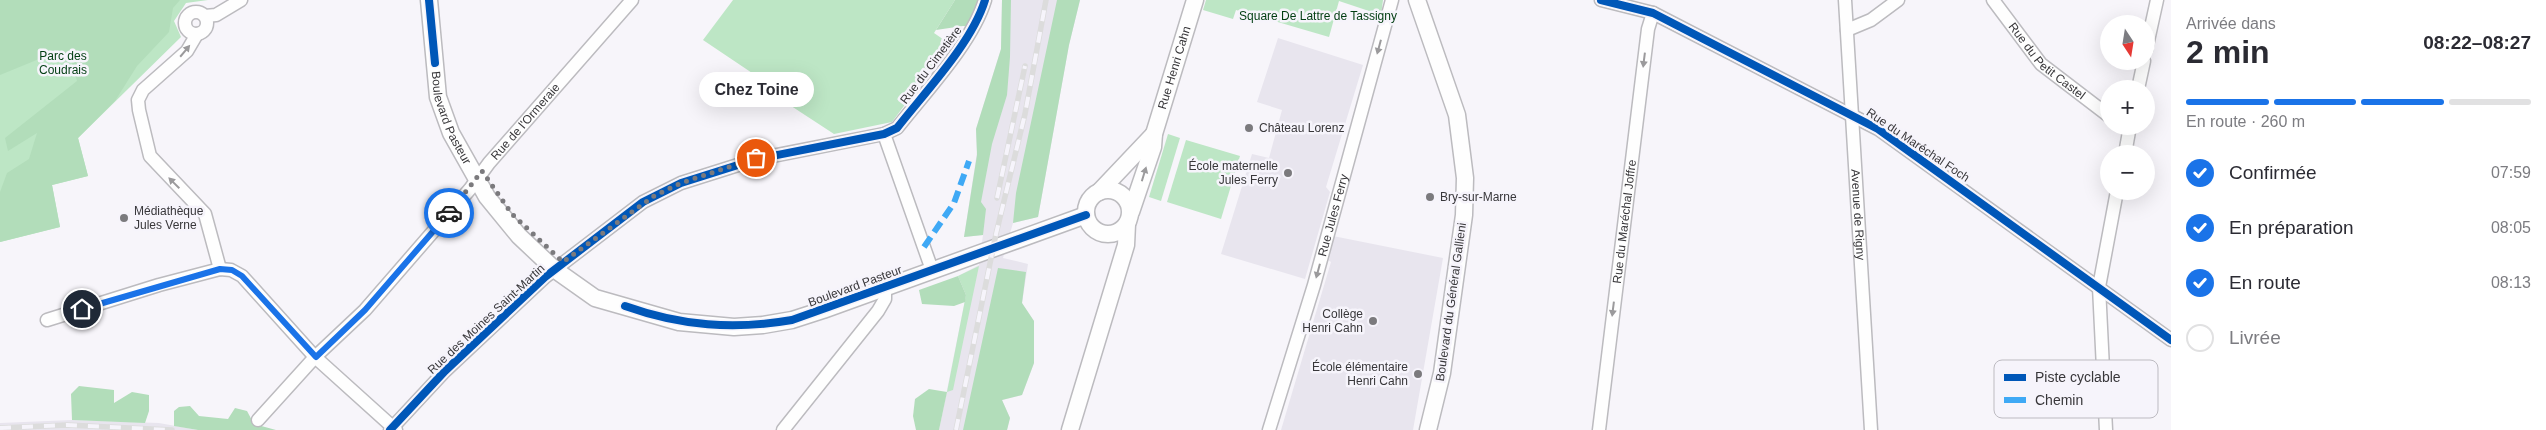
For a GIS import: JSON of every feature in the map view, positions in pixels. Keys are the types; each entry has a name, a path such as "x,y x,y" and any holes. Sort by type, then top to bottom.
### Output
{"main road":[{"name":"Boulevard Pasteur","path":"429,0 438,97 451,133 479,175 487,197 519,236 559,266 596,298 679,322 725,326 763,325 800,318 1086,215"},
{"name":"Rue Henri Cahn","path":"1070,430 1126,245 1129,218 1153,147 1154,134 1194,0"},
{"name":"Boulevard du Général Gallieni","path":"1417,0 1455,109 1462,139 1465,178 1464,214 1442,373 1428,430"},
{"path":"1118,267 1114,247 1106,235 1092,228 1086,215 1088,201 1099,192 1154,134"},
{"path":"1099,192 1106,190 1120,193 1130,205 1129,218 1118,232 1106,235"}],"street":[{"path":"197,34 187,28 187,17 194,12 205,16 216,15 241,0"},
{"name":"Rue de l'Ormeraie","path":"258,420 316,357 365,310 479,175 632,0"},
{"name":"Rue du Cimetière","path":"884,134 897,128 954,55 980,15 985,0"},
{"name":"Rue Jules Ferry","path":"1269,430 1314,285 1392,0"},
{"name":"Rue du Maréchal Foch","path":"1601,0 1654,13 1878,129 2171,340"},
{"path":"1648,0 1654,13"},
{"name":"Avenue de Rigny","path":"1845,0 1872,430"},
{"path":"1847,30 1871,20 1898,0"},
{"name":"Rue du Petit Castel","path":"1993,0 2041,64 2100,109"},
{"path":"2154,15 2157,0"},
{"name":"Rue du Maréchal Joffre","path":"1599,430 1648,28 1654,13"},
{"path":"205,16 208,24 206,29 197,34 186,51 143,90 138,100 150,156 205,214 220,269"},
{"path":"884,134 932,270"},
{"name":"Rue des Moines Saint-Martin","path":"393,429 445,370 559,266 643,202 681,183 756,158 884,134"},
{"path":"2102,360 2098,288 2115,200"},
{"path":"47,320 159,285 220,269 232,270 242,276 316,357 393,429"},
{"path":"783,430 878,311 884,298 885,287"}],"shaded area":[{"path":"1002,0 1080,0 1069,45 1038,217 1013,223 1003,258 1028,264 1022,303 1034,321 1034,363 1022,395 1002,400 1010,418 1007,430 939,430 966,295 958,276 979,265 983,235 964,237 977,152 976,129 1001,49"},
{"name":"École maternelle Jules Ferry","path":"1278,38 1363,65 1326,187 1330,192 1305,279 1221,254 1252,154 1269,158 1282,110 1257,102"},
{"name":"Collège Henri Cahn","path":"1333,236 1443,258 1413,430 1281,430 1331,262 1327,259"},
{"path":"72,420 159,423 198,430 0,430 0,423"}],"green space":[{"name":"Parc des Coudrais","path":"0,0 208,0 186,3 174,21 181,37 78,138 88,176 52,185 60,227 0,242"},
{"name":"Parc des Coudrais","path":"0,0 180,0 173,8 169,32 137,66 115,101 78,138 88,176 52,185 60,227 0,242 0,192 7,173 29,159 37,133 8,151 5,138 77,81 72,62 39,59 0,75"},
{"path":"733,0 955,0 934,33 950,44 892,122 834,134 782,100 785,95 703,40"},
{"path":"955,0 987,0 973,27 963,26 936,30"},
{"path":"1002,0 1011,0 1007,95 992,144 981,202 986,209 983,235 964,237 977,155 976,129 1001,49"},
{"path":"1057,0 1080,0 1069,45 1038,217 1013,223 1016,193"},
{"name":"Square De Lattre de Tassigny","path":"1206,0 1383,0 1381,15 1339,1 1329,37 1236,10 1233,19 1203,10"},
{"path":"1168,134 1180,138 1161,201 1149,197"},
{"path":"1186,140 1240,156 1221,219 1167,202"},
{"path":"979,266 953,390 947,392 966,295 958,276"},
{"path":"998,268 1026,272 1022,303 1034,321 1034,363 1022,395 1002,400 1010,418 1007,430 963,430"},
{"path":"958,276 966,295 965,302 954,306 922,304 919,290"},
{"path":"79,386 114,390 114,403 132,392 149,395 149,411 145,423 72,420 71,394"},
{"path":"929,389 947,392 939,430 916,430 913,416 915,399"},
{"path":"190,406 199,416 228,419 235,408 247,411 254,424 276,430 198,430 174,426 174,411 179,407"}],"railway":[{"path":"956,430 996,234 1025,114 1046,0"},
{"path":"997,198 1025,66"},
{"path":"0,428 67,425 172,430"}],"marked path":[{"path":"924,247 954,203 969,161"}],"cycle path":[{"path":"429,0 435,63"},
{"path":"390,430 445,371 545,277 643,202 681,183 757,159 884,134 897,128 959,50 979,16 985,0"},
{"path":"1601,0 1653,13 1878,129 2171,340"},
{"path":"625,306 667,318 708,324 749,325 792,320 1086,215"}],"way so far":[{"path":"449,213 470,189 482,171 512,214 563,262 643,202 654,196 681,183 756,158"}],"place":[{"name":"Château Lorenz","path":"1249,128"},
{"name":"Chez Toine","path":"756,158"},
{"name":"École maternelle Jules Ferry","path":"1288,173"},
{"name":"Bry-sur-Marne","path":"1430,197"},
{"name":"Médiathèque Jules Verne","path":"124,218"},
{"name":"Collège Henri Cahn","path":"1373,321"},
{"name":"École élémentaire Henri Cahn","path":"1418,374"}],"route":[{"path":"82,309 159,285 220,269 232,270 242,276 316,357 365,310 449,213"}]}
